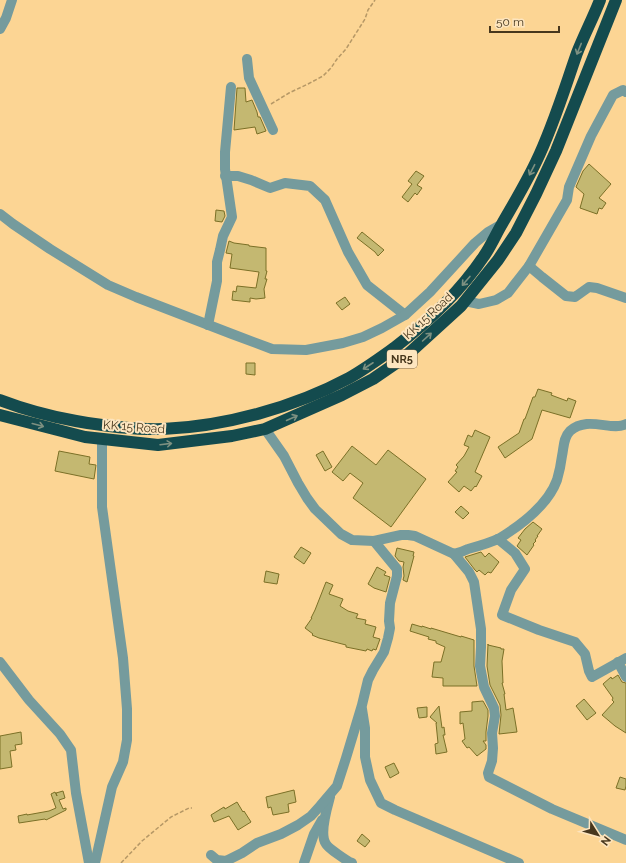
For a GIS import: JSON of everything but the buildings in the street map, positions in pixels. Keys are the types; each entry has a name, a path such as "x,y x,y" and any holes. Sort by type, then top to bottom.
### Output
{"highway":[{"name":"KK 15 Road","path":"0,400 55,417 97,425 163,429 207,425 288,404 351,377 379,359 437,312 471,274 486,254 536,163 550,131 578,50 600,0"},
{"name":"KK 15 Road","path":"0,415 85,437 158,445 232,436 265,429 342,395 373,379 405,357 465,301 498,260 516,232 556,151 616,0"}],"street":[{"path":"0,29 6,18 12,0"},
{"path":"247,59 249,78 273,130"},
{"path":"208,325 218,281 217,268 223,236 232,216 225,169 225,152 231,87"},
{"path":"465,301 479,304 496,300 508,293 529,266 567,200 569,187 591,136 613,95 623,90 626,92"},
{"path":"226,176 238,176 270,188 285,183 310,186 325,200 348,252 367,285 405,315"},
{"path":"0,214 50,249 108,285 272,349 306,350 343,344 382,328 405,315 430,292 475,243 488,232 502,224"},
{"path":"529,266 566,296 575,297 589,287 597,288 626,298"},
{"path":"454,554 498,539 531,515 551,493 557,480 564,440 570,431 588,424 620,427 626,424"},
{"path":"265,429 284,456 298,483 315,509 341,534 352,540 374,541 401,535 415,536 454,554 469,572 474,582 481,630 480,666 484,687 494,708 496,716 492,734 493,748 492,761 488,773 489,777 552,809 626,840"},
{"path":"94,863 112,787 123,762 127,740 127,709 123,658 102,507 102,439"},
{"path":"498,539 515,553 525,569 511,590 502,615 539,630 575,642 585,654 592,677 622,660 626,677"},
{"path":"211,855 217,860 226,861 257,843 281,834 298,825 320,806 337,786 362,705 368,680 372,670 384,652 390,628 390,603 397,576 397,569 374,541"},
{"path":"0,662 29,700 60,734 71,750 76,793 89,863"},
{"path":"362,705 365,728 364,757 370,780 381,803 519,863"},
{"path":"331,794 325,815 323,831 326,844 348,862"},
{"path":"304,863 314,834 325,815"}],"path":[{"path":"263,110 276,100 323,76 346,49 375,0"},
{"path":"120,863 142,841 171,817 188,808 192,808"}]}
